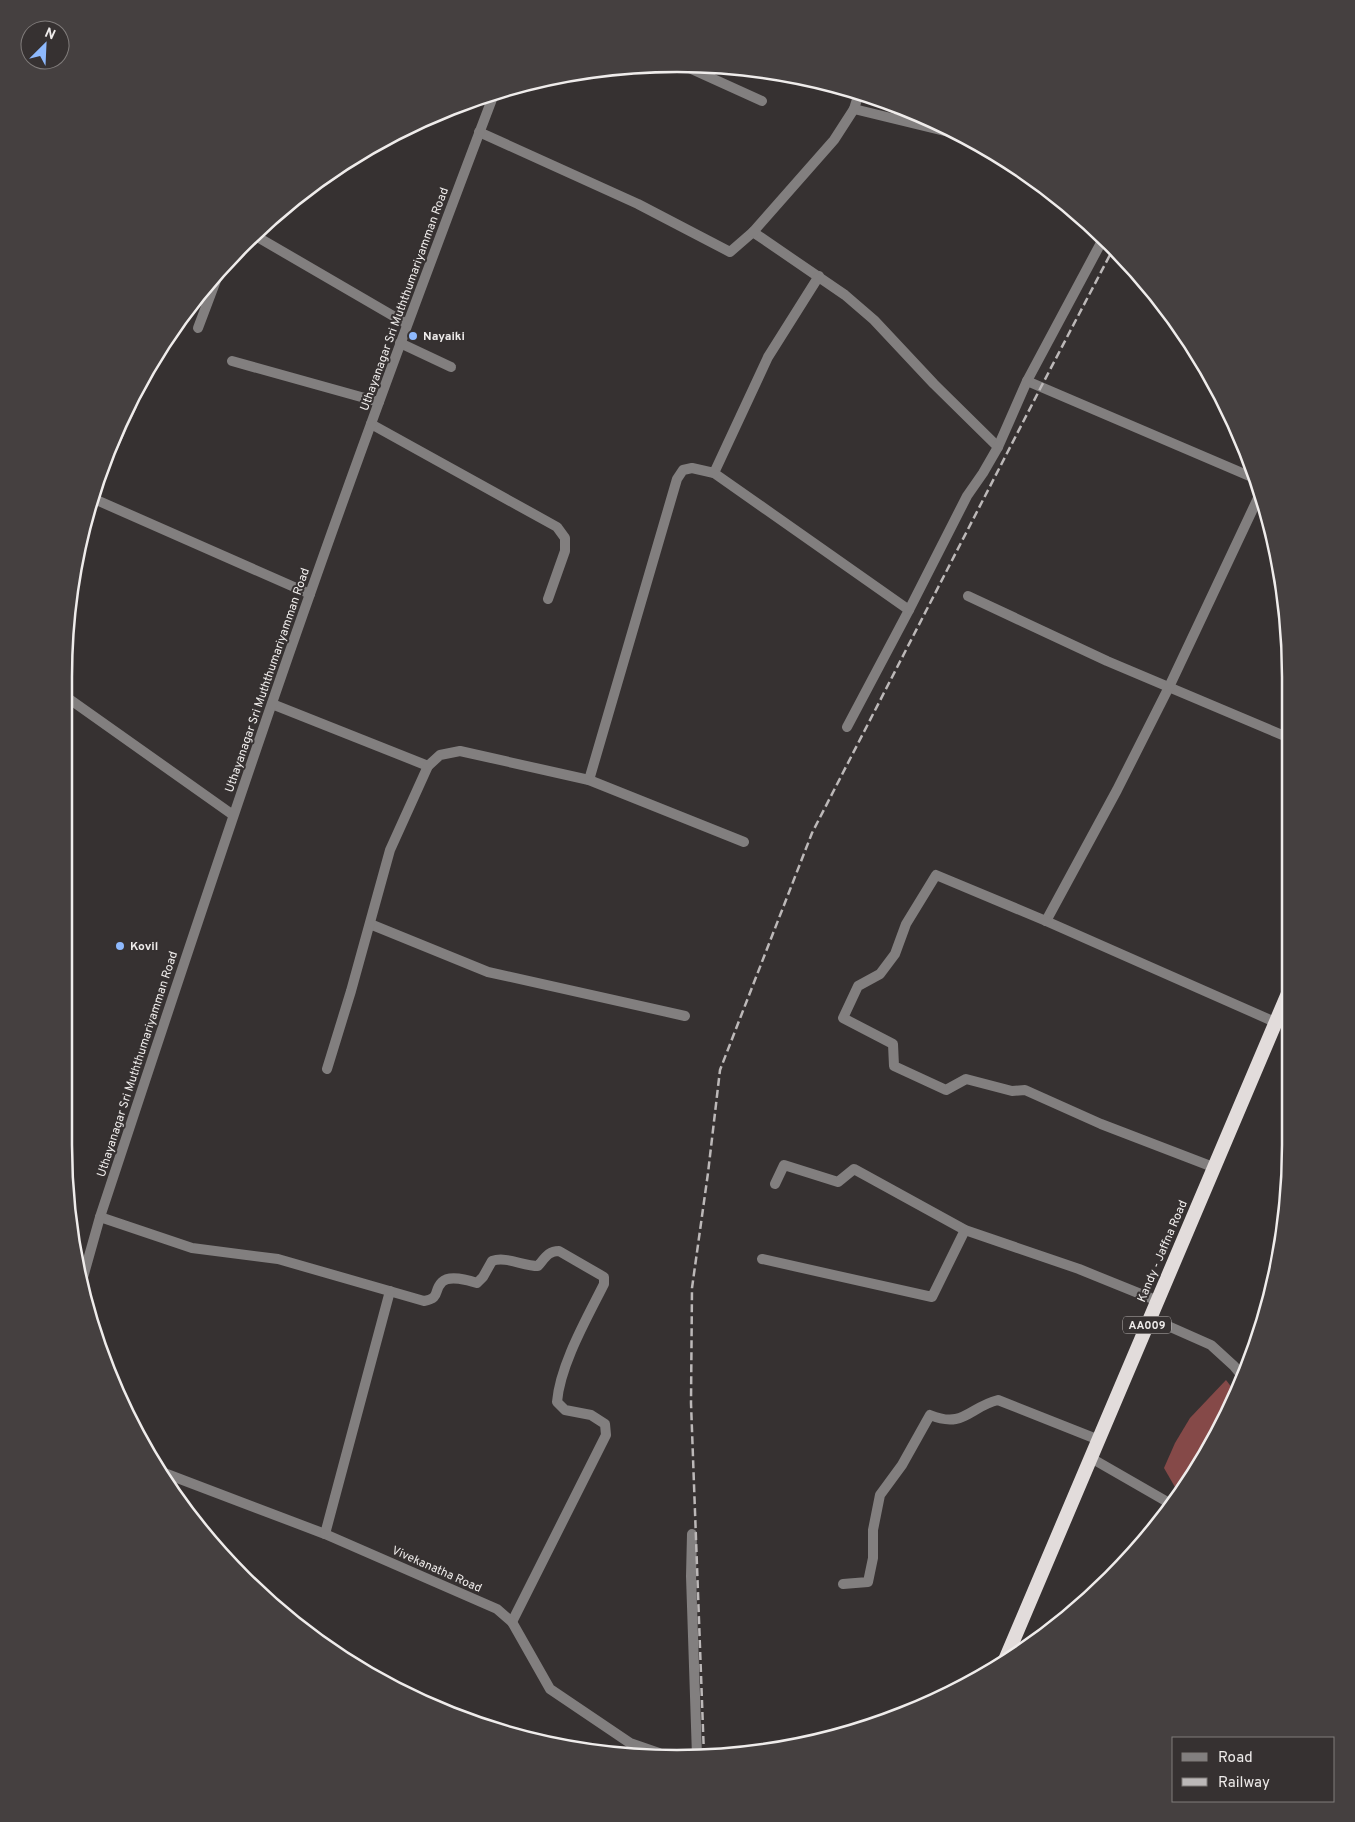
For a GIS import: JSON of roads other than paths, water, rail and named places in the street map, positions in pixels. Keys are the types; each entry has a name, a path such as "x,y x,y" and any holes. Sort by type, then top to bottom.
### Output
{"highway":[{"name":"Kandy - Jaffna Road","path":"1009,1651 1282,1006"}],"street":[{"path":"701,73 762,101"},
{"path":"479,132 638,204 730,252 753,232 834,140 854,110 857,100"},
{"name":"Uthayanagar Sri Muththumariyamman Road","path":"85,1269 100,1217 233,815 400,343 491,103"},
{"path":"854,110 927,127"},
{"path":"753,232 819,276 874,320 998,448"},
{"path":"261,239 407,324"},
{"path":"847,727 967,496 998,448 1027,381 1100,245"},
{"path":"714,473 768,357 819,276"},
{"path":"198,328 211,293"},
{"path":"400,343 451,368"},
{"path":"232,361 379,402"},
{"path":"1027,381 1247,475"},
{"path":"371,424 557,527 565,538 565,551 548,598"},
{"path":"589,780 677,479 683,470 692,468 714,473 909,610"},
{"path":"99,501 310,594"},
{"path":"1046,921 1117,790 1169,687 1256,502"},
{"path":"968,596 1107,661 1282,735"},
{"path":"72,701 233,815"},
{"path":"272,704 428,766"},
{"path":"327,1069 390,850 428,766 440,755 460,751 589,780 744,842"},
{"path":"1213,1167 1101,1124 1025,1090 1012,1091 966,1080 946,1090 894,1066 893,1044 843,1018 858,986 880,974 896,954 906,924 936,875 1046,921 1275,1022"},
{"path":"370,924 488,972 685,1016"},
{"path":"775,1184 784,1165 838,1182 854,1169 966,1230 1079,1269 1158,1301"},
{"path":"100,1217 192,1248 278,1259 424,1301 436,1296 442,1281 448,1278 477,1282 483,1277 492,1260 499,1258 528,1266 538,1266 548,1254 553,1251 559,1251 604,1277 604,1284 575,1342 558,1392 557,1402 564,1410 591,1415 605,1424 606,1435 512,1622"},
{"path":"762,1258 932,1297 966,1230"},
{"path":"325,1534 390,1292"},
{"path":"1150,1318 1211,1345 1238,1371"},
{"path":"843,1584 868,1582 873,1558 873,1530 880,1495 902,1465 930,1415 941,1420 955,1420 972,1413 985,1403 998,1400 1099,1440"},
{"path":"1091,1458 1166,1501"},
{"name":"Vivekanatha Road","path":"171,1475 325,1534 497,1609 512,1622 550,1689 630,1744 644,1748"},
{"path":"692,1534 691,1576 697,1749"}],"railway":[{"path":"704,1749 691,1403 692,1288 720,1070 812,833 1110,255"}],"place":[{"name":"Nayaiki","path":"413,336"},
{"name":"Kovil","path":"120,946"}]}
